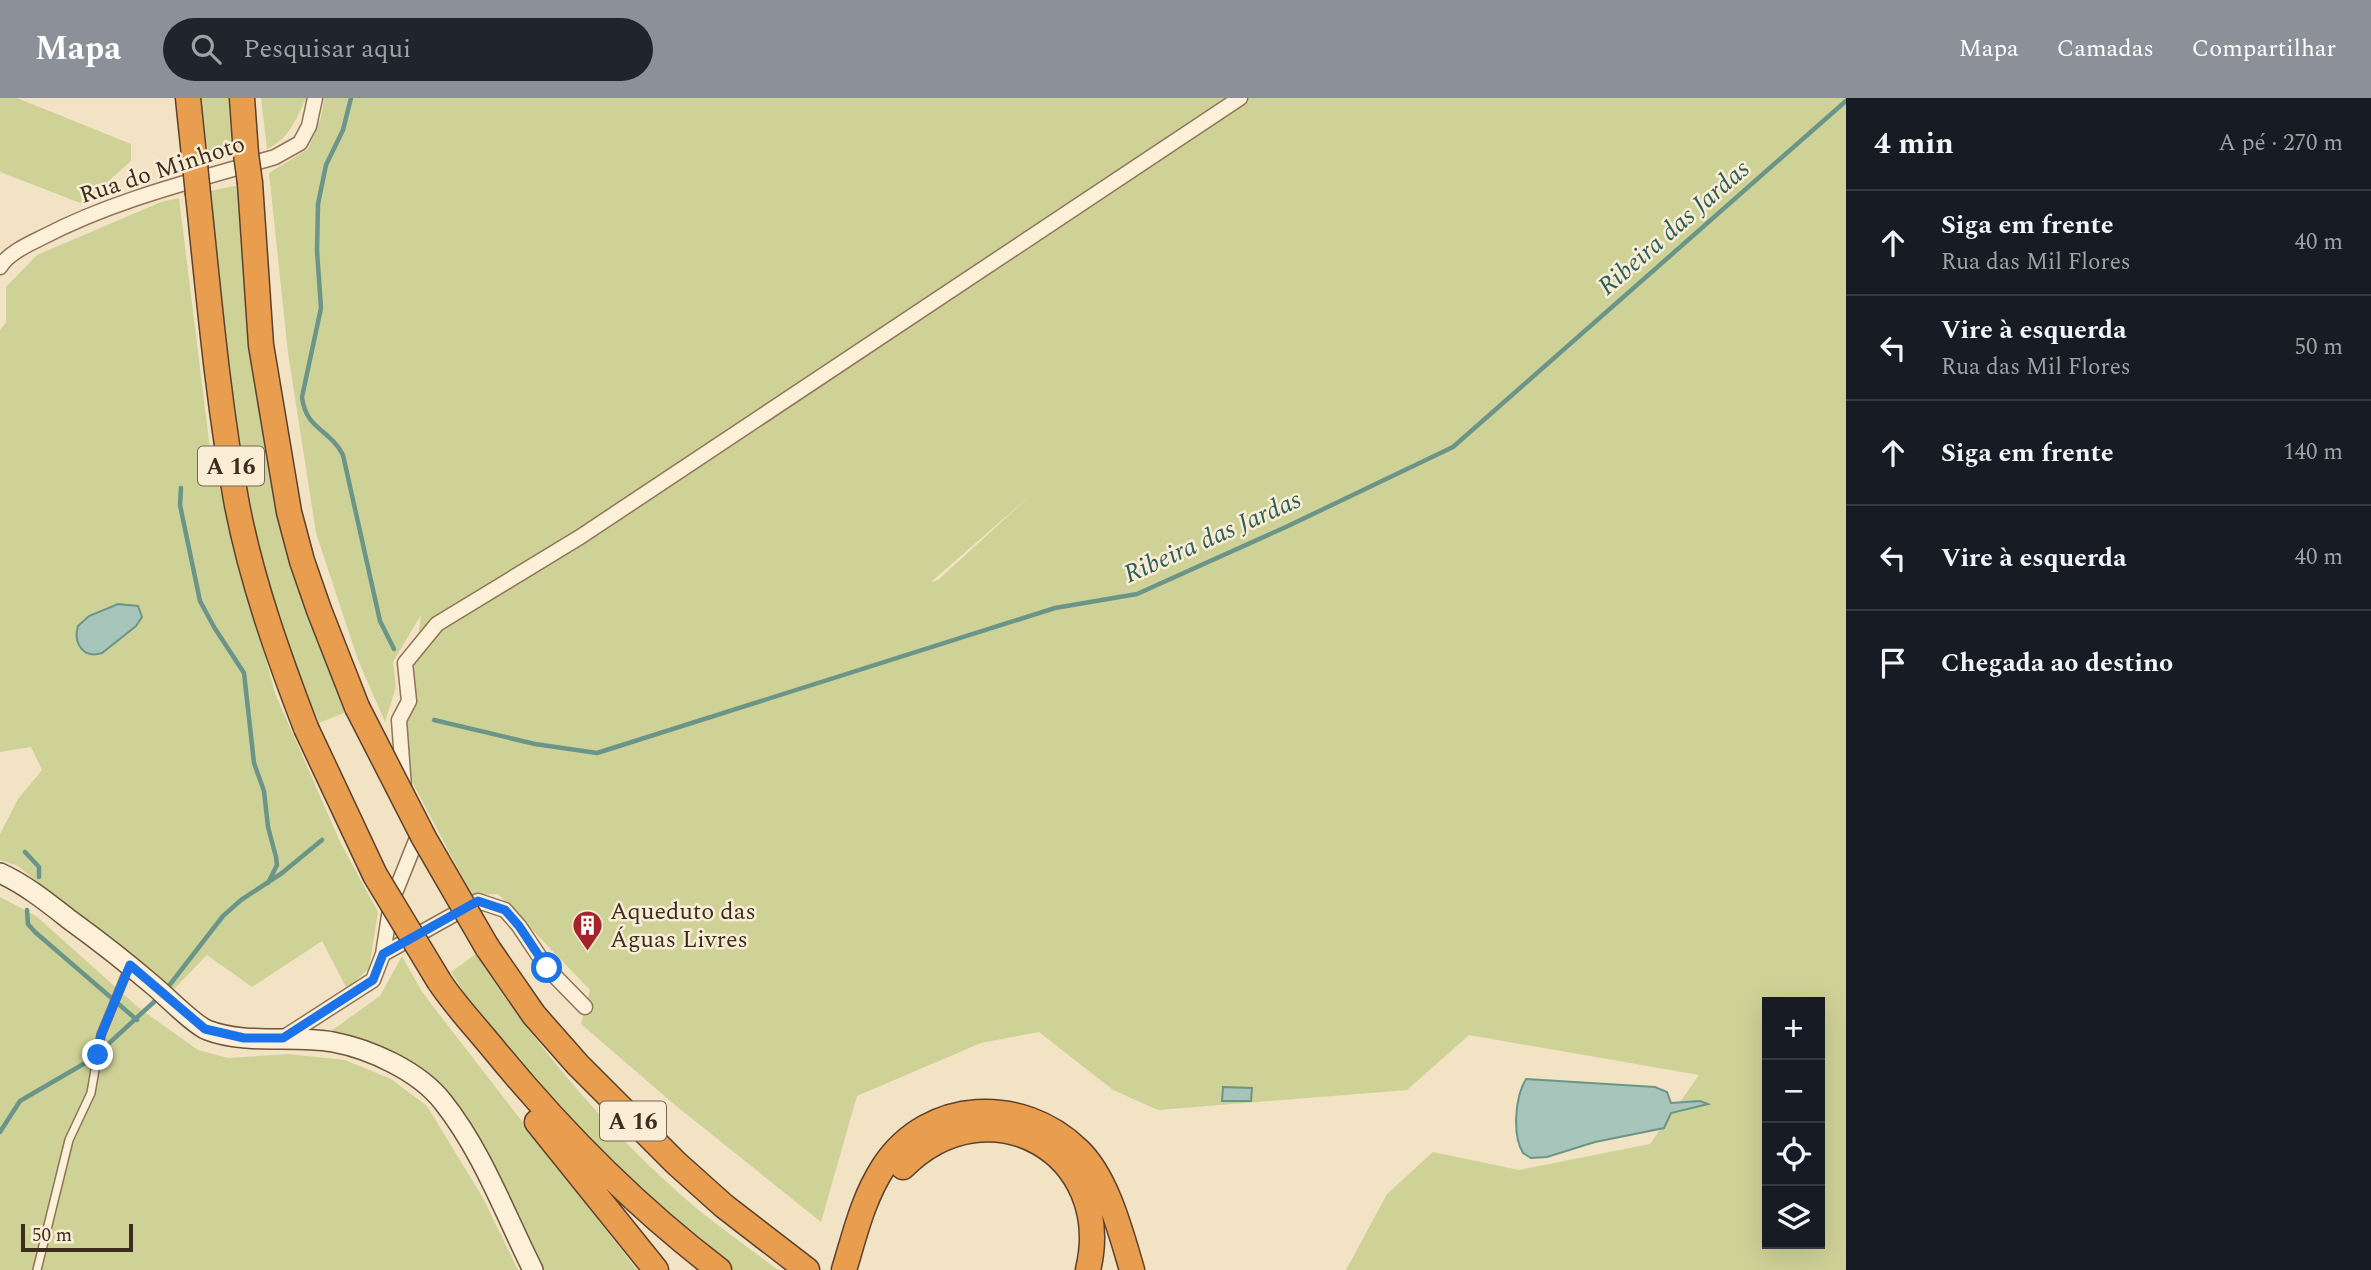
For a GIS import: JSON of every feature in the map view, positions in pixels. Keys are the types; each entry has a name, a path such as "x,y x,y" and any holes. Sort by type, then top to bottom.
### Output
{"highway":[{"name":"A 16","path":"188,98 224,426 238,508 258,593 274,646 306,728 375,875 442,985 458,1020 656,1270"},
{"name":"A 16","path":"242,98 261,345 289,512 318,610 357,707 424,838 487,947 534,1015 578,1065 724,1206 798,1263 816,1270"},
{"name":"A 16","path":"442,985 516,1077 575,1142 681,1242 719,1270"},
{"path":"852,1265 866,1198 885,1164 910,1138 938,1121 966,1113 998,1111 1029,1118 1057,1133 1080,1151 1097,1177 1117,1222 1132,1270"},
{"path":"852,1265 882,1203 902,1169 919,1151 969,1130 995,1129 1022,1134 1049,1148 1068,1167 1083,1190 1091,1216 1093,1246 1088,1270"}],"main road":[{"path":"0,873 22,883 130,965 205,1029 244,1038 283,1038 334,1043 372,1053 405,1071 442,1100 470,1141 533,1270"}],"street":[{"name":"Rua do Minhoto","path":"0,267 2,262 24,246 93,212 275,157 300,143 309,125 315,98"},
{"path":"283,1038 373,980 383,954 391,903 419,833 403,785 399,720 409,701 405,663 437,624 580,537 1240,98"},
{"path":"383,954 478,901 505,910 547,968 585,1007"}],"lane":[{"path":"37,1270 69,1140 91,1093 101,1035 130,965"}],"green space":[{"path":"0,98 17,98 131,144 131,161 83,204 0,172"},
{"path":"201,98 232,98 239,154 209,161"},
{"path":"261,98 306,98 286,134 267,149"},
{"path":"324,98 1846,98 1846,1270 1346,1270 1387,1194 1433,1152 1519,1170 1650,1144 1699,1075 1469,1035 1407,1090 1158,1110 1113,1090 1039,1032 981,1043 857,1096 821,1222 675,1105 581,1024 590,990 498,894 472,895 410,778 406,723 421,615 393,662 396,687 385,722 358,660 316,533 288,353 269,173 308,149 321,117","holes":["1031,495 938,580 932,582"]},
{"path":"239,185 263,418 351,710 319,723 284,630 262,560 237,451 221,322 211,191"},
{"path":"179,198 211,457 275,693 341,844 378,912 369,968 347,989 322,941 252,987 207,955 172,991 18,866 0,860 0,834 18,799 42,770 31,747 0,752 0,330 6,322 6,287 37,255 161,202"},
{"path":"0,897 36,916 139,1008 198,1050 228,1058 288,1054 345,1060 391,1079 427,1106 483,1198 518,1270 0,1270"},
{"path":"476,954 551,1059 608,1124 701,1212 778,1270 730,1270 619,1177 484,1024 451,972"},
{"path":"402,956 422,992 637,1270 541,1270 448,1097 416,1065 376,1045 331,1031 380,996"}],"water":[{"path":"118,604 138,606 142,617 136,626 102,653 85,652 78,644 78,626 89,616"},
{"path":"1526,1079 1655,1087 1667,1092 1671,1103 1700,1101 1708,1104 1671,1113 1664,1128 1595,1142 1547,1157 1531,1158 1523,1153 1516,1126 1519,1096"},
{"path":"1223,1087 1252,1088 1251,1101 1222,1101"}],"waterway":[{"path":"351,98 343,130 326,165 318,204 317,251 321,308 302,397 308,416 343,455 380,621 394,649"},
{"name":"Ribeira das Jardas","path":"434,720 535,744 597,753 1055,608 1137,594 1453,447 1846,101"},
{"path":"181,488 180,505 200,601 244,673 254,763 264,791 268,827 277,865 268,883"},
{"name":"Ribeira das Jardas","path":"168,987 223,916 322,840"},
{"path":"25,852 39,867 39,877"},
{"path":"27,910 28,924 35,932 137,1020"},
{"name":"Ribeira das Jardas","path":"0,1132 20,1101 92,1059 156,1000"}],"place":[{"name":"Aqueduto das Águas Livres","path":"587,952"}],"route":[{"path":"98,1055 101,1035 130,965 205,1029 244,1038 283,1038 373,980 383,954 478,901 505,910 547,968"}]}
